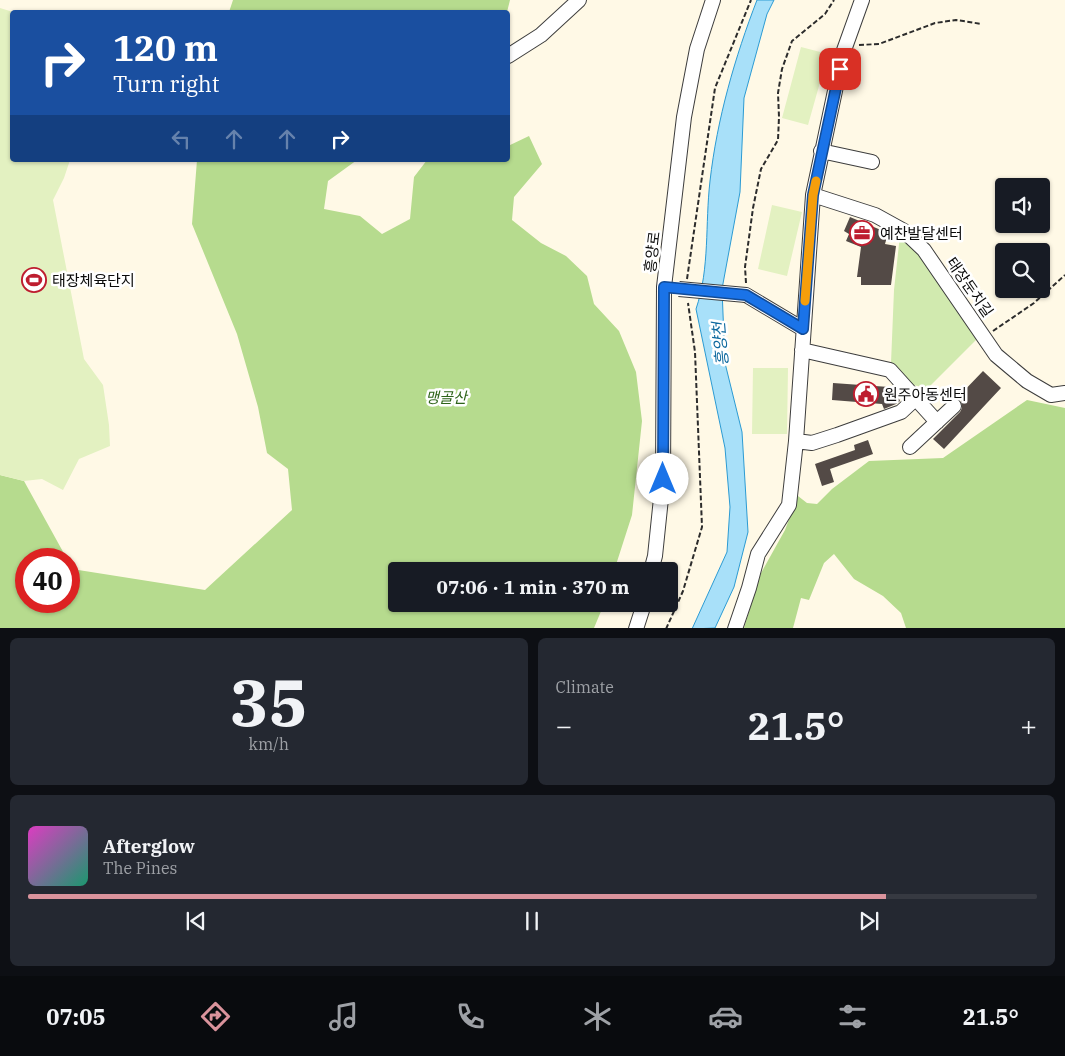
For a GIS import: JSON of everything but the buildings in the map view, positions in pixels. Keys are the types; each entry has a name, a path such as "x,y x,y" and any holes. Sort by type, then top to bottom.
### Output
{"street":[{"path":"510,55 541,35 579,0"},
{"name":"흥양로","path":"654,562 663,479 664,287 684,118 697,49 711,0"},
{"path":"735,628 758,554 788,505 796,441 813,195 843,52 862,0"},
{"path":"821,151 872,162"},
{"name":"태장둔치길","path":"813,195 875,216 904,231 924,250 996,355 1026,381 1051,395 1065,393"},
{"path":"664,287 683,286 746,295 803,329"},
{"path":"802,350 890,370 937,422"},
{"path":"796,441 812,443 837,435 901,412 915,399"},
{"path":"910,447 954,406"},
{"path":"636,628 641,612"}],"path":[{"path":"683,286 715,88 751,0"},
{"path":"746,295 745,267 761,169 778,140 778,93 782,68 792,41 825,14 834,0"},
{"path":"843,52 854,46 879,44 935,23 956,20 982,24"},
{"path":"985,337 1034,303 1065,275"},
{"path":"666,628 683,591 702,527 695,352 688,303"}],"green space":[{"path":"233,0 510,0 508,10 230,10"},
{"name":"태장체육단지","path":"0,8 10,11 10,162 69,162 53,200 84,359 103,385 110,446 79,459 63,490 42,479 24,481 0,475"},
{"path":"801,47 828,54 808,125 782,118"},
{"name":"맹골산","path":"529,136 542,164 514,197 512,220 541,243 566,256 587,276 594,304 619,331 636,372 642,421 632,515 617,562 388,562 388,612 601,612 594,628 0,628 0,475 24,481 61,548 15,548 15,613 80,613 80,570 205,590 292,510 288,469 267,453 258,407 237,334 192,224 197,162 354,162 328,181 324,209 360,216 382,234 410,219 414,177 425,162 510,162 510,145"},
{"path":"772,205 802,212 787,276 758,269"},
{"path":"900,235 932,268 932,275 950,293 979,337 928,388 908,384 891,363 894,290"},
{"path":"753,368 788,368 787,434 752,434"},
{"path":"1027,400 1065,408 1065,628 906,628 901,613 883,596 854,579 834,554 824,563 809,600 801,598 793,628 744,628 761,573 785,530 798,496 807,503 817,504 832,489 869,461 943,458"}],"water":[{"name":"흥양천","path":"757,0 774,0 767,14 744,98 740,192 722,289 725,363 742,432 748,532 734,587 715,628 692,628 727,552 730,507 725,448 696,309 705,262 713,158 722,112 741,44"}],"slow traffic":[{"path":"805,301 813,195 816,181"}],"place":[{"name":"예찬발달센터","path":"862,233"},
{"name":"태장체육단지","path":"34,280"},
{"name":"원주아동센터","path":"866,394"}],"route":[{"path":"663,479 664,287 746,295 803,329 813,195 840,69"}]}
